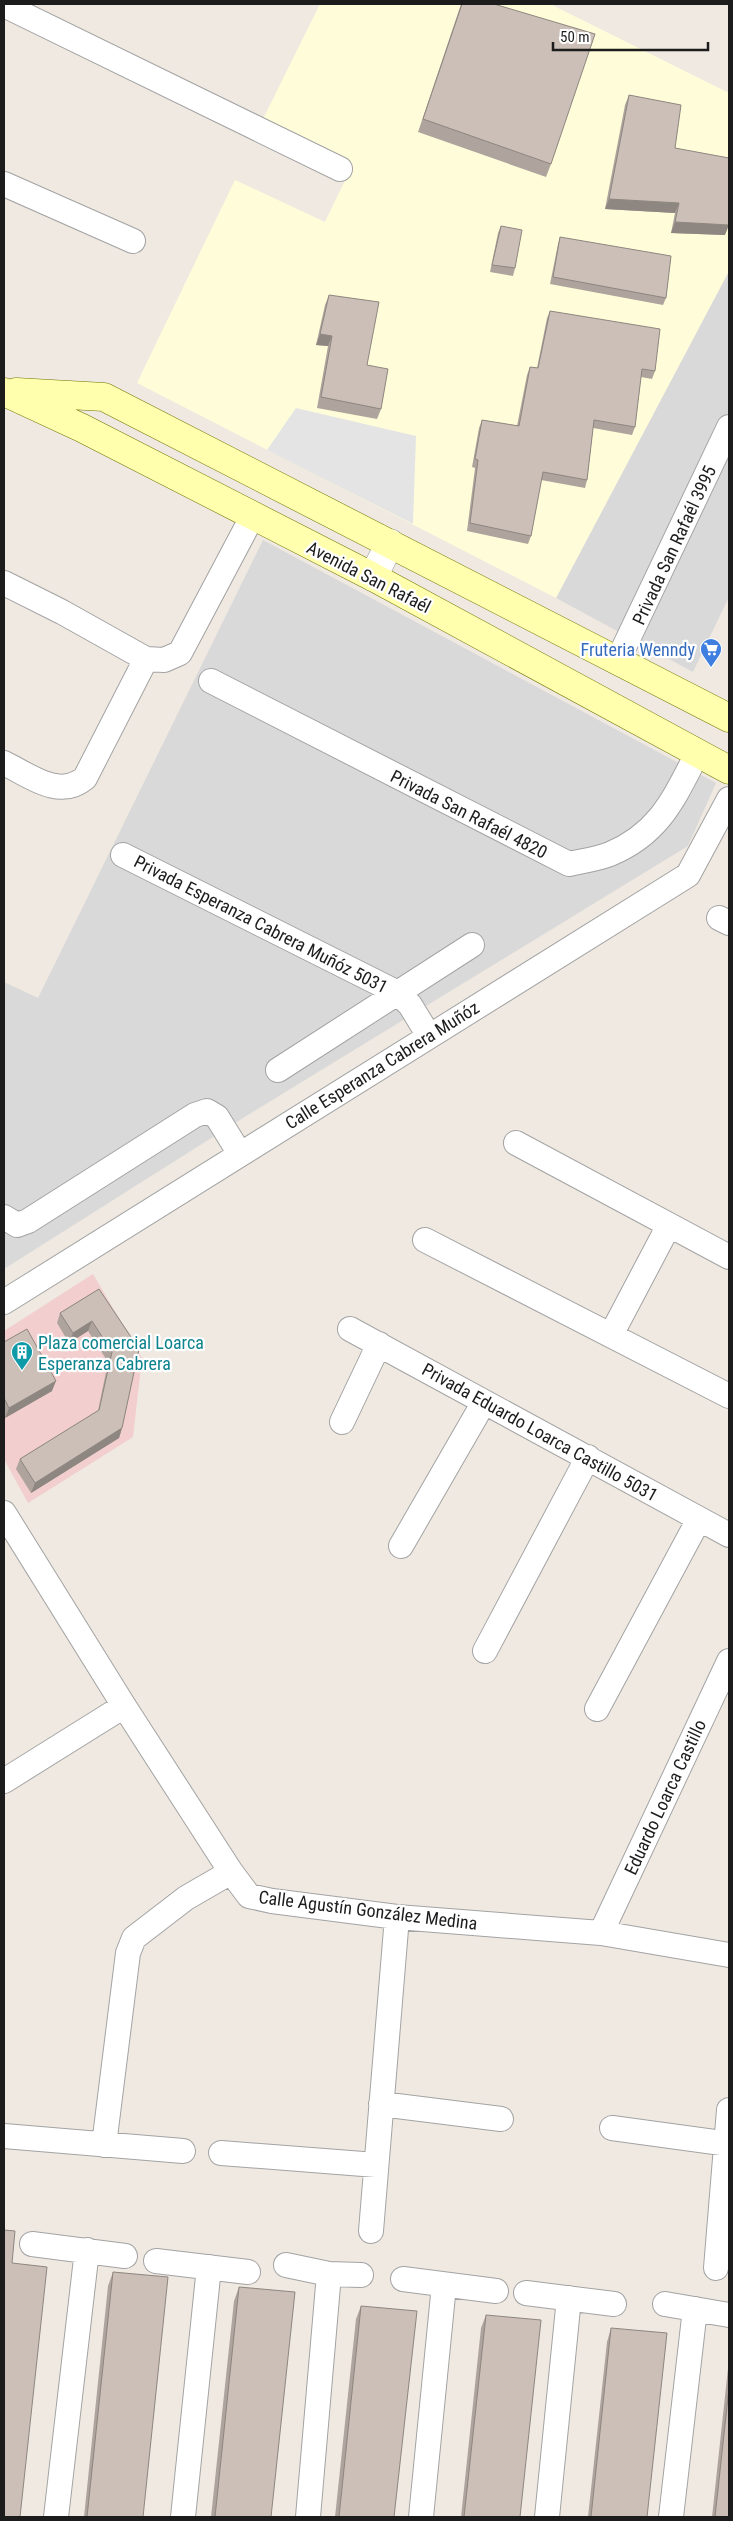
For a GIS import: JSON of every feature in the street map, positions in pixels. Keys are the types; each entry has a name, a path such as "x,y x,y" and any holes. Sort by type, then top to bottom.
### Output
{"main road":[{"name":"Avenida San Rafaél","path":"4,391 82,428 252,517 373,577 729,770"},
{"name":"Avenida San Rafaél","path":"4,391 104,396 617,662 729,718"}],"street":[{"path":"4,5 340,169"},
{"path":"4,184 133,241"},
{"name":"Privada San Rafaél 3995","path":"617,662 729,427"},
{"path":"4,583 62,612 146,659 164,660 180,653 252,517"},
{"path":"373,577 390,543"},
{"path":"4,763 54,788 65,789 76,786 85,778 146,659"},
{"name":"Privada San Rafaél 4820","path":"211,681 569,864 610,854 632,842 657,823 697,754"},
{"name":"Calle Esperanza Cabrera Muñóz","path":"4,1302 688,874 729,798"},
{"name":"Privada Esperanza Cabrera Muñóz 5031","path":"123,855 398,993 410,1005 429,1036"},
{"name":"Privada Esperanza Cabrera Muñóz 5031","path":"278,1070 472,945"},
{"path":"4,1217 16,1225 28,1221 196,1115 207,1111 216,1117 240,1154"},
{"path":"516,1144 729,1257"},
{"path":"611,1335 669,1225"},
{"path":"425,1240 729,1396"},
{"name":"Privada Eduardo Loarca Castillo 5031","path":"350,1329 729,1535"},
{"path":"342,1422 379,1344"},
{"path":"402,1546 484,1402"},
{"path":"485,1651 588,1457"},
{"name":"Calle Agustín González Medina","path":"4,1513 124,1706 231,1872 249,1896 272,1901 397,1917 601,1933 729,1955"},
{"path":"597,1709 699,1519"},
{"name":"Eduardo Loarca Castillo","path":"601,1933 729,1661"},
{"path":"4,1781 124,1706"},
{"path":"104,2145 128,1954 134,1938 186,1898 231,1872"},
{"path":"371,2231 397,1917"},
{"path":"381,2104 501,2119"},
{"path":"716,2268 728,2143 729,2110"},
{"path":"612,2128 728,2143"},
{"path":"4,2136 183,2151"},
{"path":"221,2153 376,2165"},
{"path":"32,2244 125,2256"},
{"path":"56,2517 87,2250"},
{"path":"156,2261 248,2272"},
{"path":"286,2265 329,2274 361,2275"},
{"path":"183,2517 209,2267"},
{"path":"308,2517 329,2274"},
{"path":"403,2279 496,2291"},
{"path":"421,2517 444,2285"},
{"path":"526,2292 614,2304"},
{"path":"547,2517 569,2298"},
{"path":"665,2304 729,2315"},
{"path":"671,2517 695,2309"}],"shaded area":[{"path":"320,4 550,4 729,93 729,271 556,598 137,383 235,180 325,222 353,164 263,119"},
{"path":"729,271 729,597 693,672 556,598"},
{"path":"296,408 416,436 413,524 267,450"},
{"path":"263,540 716,783 688,846 251,1113 4,1269 4,982 38,998"},
{"path":"93,1274 142,1358 133,1437 28,1503 4,1459 4,1331"}],"building":[{"path":"462,4 494,4 595,34 551,164 423,119"},
{"path":"629,95 681,105 675,148 729,158 729,225 675,222 679,203 609,199"},
{"path":"501,226 522,230 515,268 492,265"},
{"path":"560,237 671,256 666,298 553,277"},
{"path":"329,295 379,302 367,365 388,369 381,409 321,397 332,336 320,334"},
{"path":"550,311 660,329 655,371 642,369 635,427 594,420 587,480 543,472 531,536 470,523 478,460 475,459 482,420 519,426 530,367 538,368"},
{"path":"99,1289 139,1349 122,1428 35,1483 20,1459 99,1410 112,1352 92,1321 73,1333 60,1313"},
{"name":"Plaza comercial Loarca Esperanza Cabrera","path":"27,1329 56,1381 9,1408 4,1398 4,1342"},
{"path":"4,2230 15,2231 12,2263 47,2267 20,2517 4,2517"},
{"path":"113,2272 168,2277 143,2517 87,2517"},
{"path":"239,2287 295,2292 271,2517 215,2517"},
{"path":"361,2306 417,2311 394,2517 339,2517"},
{"path":"486,2315 541,2320 520,2517 464,2517"},
{"path":"611,2328 667,2333 647,2517 591,2517"},
{"path":"729,2388 729,2517 715,2517"}],"place":[{"name":"Fruteria Wenndy","path":"711,668"},
{"name":"Plaza comercial Loarca Esperanza Cabrera","path":"22,1371"}]}
